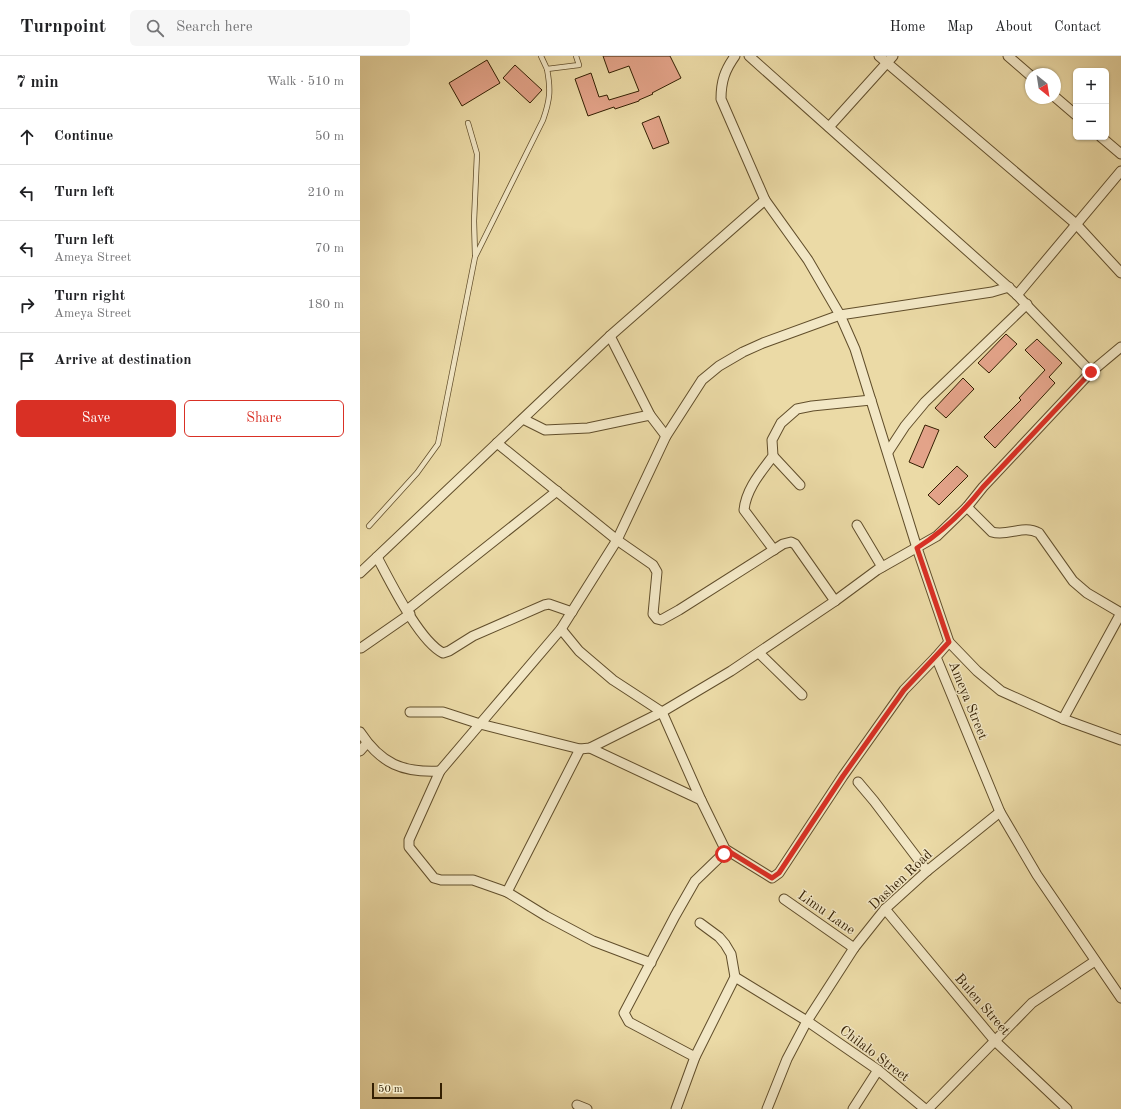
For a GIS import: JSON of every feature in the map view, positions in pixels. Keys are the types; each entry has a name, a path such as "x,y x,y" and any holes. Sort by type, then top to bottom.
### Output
{"street":[{"name":"Ameya Street","path":"735,56 726,69 721,84 721,99 764,200 808,260 840,315 855,349 917,548 949,642 936,657 1000,812 1037,875 1121,998"},
{"path":"749,56 1017,294 1091,372"},
{"path":"879,56 1076,224 1121,273"},
{"path":"829,127 893,56"},
{"path":"1008,56 1025,71"},
{"path":"1061,102 1073,112"},
{"path":"1105,140 1121,154"},
{"path":"1017,294 1121,171"},
{"path":"360,573 610,336 764,200"},
{"path":"651,963 593,941 546,916 507,892 474,880 441,880 434,878 409,847 408,840 440,771 561,629 617,540 666,436 702,380 719,366 763,343 840,315 992,292 1009,287"},
{"path":"888,452 905,426 925,402 1027,304"},
{"path":"610,336 650,415 666,436"},
{"path":"410,712 443,712 480,724 580,749 590,748 662,712 759,653 882,567 937,536 967,507 983,487 1091,372 1121,347"},
{"path":"800,485 773,456 772,440 781,423 789,414 797,409 871,400"},
{"path":"523,419 545,430 588,428 650,415"},
{"path":"498,443 617,540 655,568 657,572 653,614 656,619 661,620 783,544 791,542 795,544 835,601"},
{"path":"773,456 756,479 745,499 744,510 774,550"},
{"path":"361,648 409,612 557,491"},
{"path":"967,507 995,533 1025,529 1034,530 1039,533 1073,582 1087,593 1121,613 1063,719"},
{"path":"857,525 882,567"},
{"path":"377,557 409,612 427,639 443,653 449,651 473,636 544,605 550,604 572,612"},
{"path":"561,629 579,652 613,680 662,712 701,800 725,849 772,878 775,877 904,690 936,657"},
{"path":"949,642 977,671 1001,691 1063,719 1121,740"},
{"path":"759,653 802,695"},
{"path":"360,732 367,743 386,760 409,771 440,771"},
{"path":"360,751 367,743"},
{"path":"590,748 701,800"},
{"path":"507,892 580,749"},
{"path":"858,782 927,871"},
{"name":"Dashen Road","path":"767,1109 788,1059 807,1021 854,948 885,909 927,871 1000,812"},
{"path":"695,1057 629,1022 624,1016 624,1009 651,963 675,916 696,882 724,854 725,849"},
{"name":"Limu Lane","path":"784,899 854,948"},
{"name":"Bulen Street","path":"885,909 995,1041 1067,1109"},
{"path":"676,1109 695,1057 735,977 731,954 725,944 719,937 700,923"},
{"path":"926,1109 1032,1003 1095,961"},
{"name":"Chilalo Street","path":"735,977 807,1021 878,1070 926,1109"},
{"path":"853,1109 878,1070"},
{"path":"577,1105 587,1109"}],"lane":[{"path":"369,526 417,473 438,444 464,301 475,257 543,120 549,102 551,87 547,69 541,56"},
{"path":"547,69 579,65 576,56"},
{"path":"468,123 477,154 474,221 475,257"}],"building":[{"path":"603,56 670,56 681,78 639,101 615,109 614,107 588,116 575,79 591,73 599,97 607,95 609,100 639,91 629,66 609,73"},
{"path":"487,60 500,83 462,106 449,83"},
{"path":"515,65 542,90 530,103 503,78"},
{"path":"659,116 669,143 653,149 642,123"},
{"path":"1006,334 1017,344 989,373 978,363"},
{"path":"1037,339 1062,363 1049,377 1055,383 995,448 984,437 1021,400 1019,398 1045,370 1025,350"},
{"path":"963,378 974,389 946,418 935,408"},
{"path":"925,425 939,430 923,468 909,462"},
{"path":"957,466 968,476 939,505 928,495"}],"route":[{"path":"724,854 725,849 772,878 779,873 843,776 904,690 949,642 917,548 937,536 952,523 983,487 1091,372"}]}
